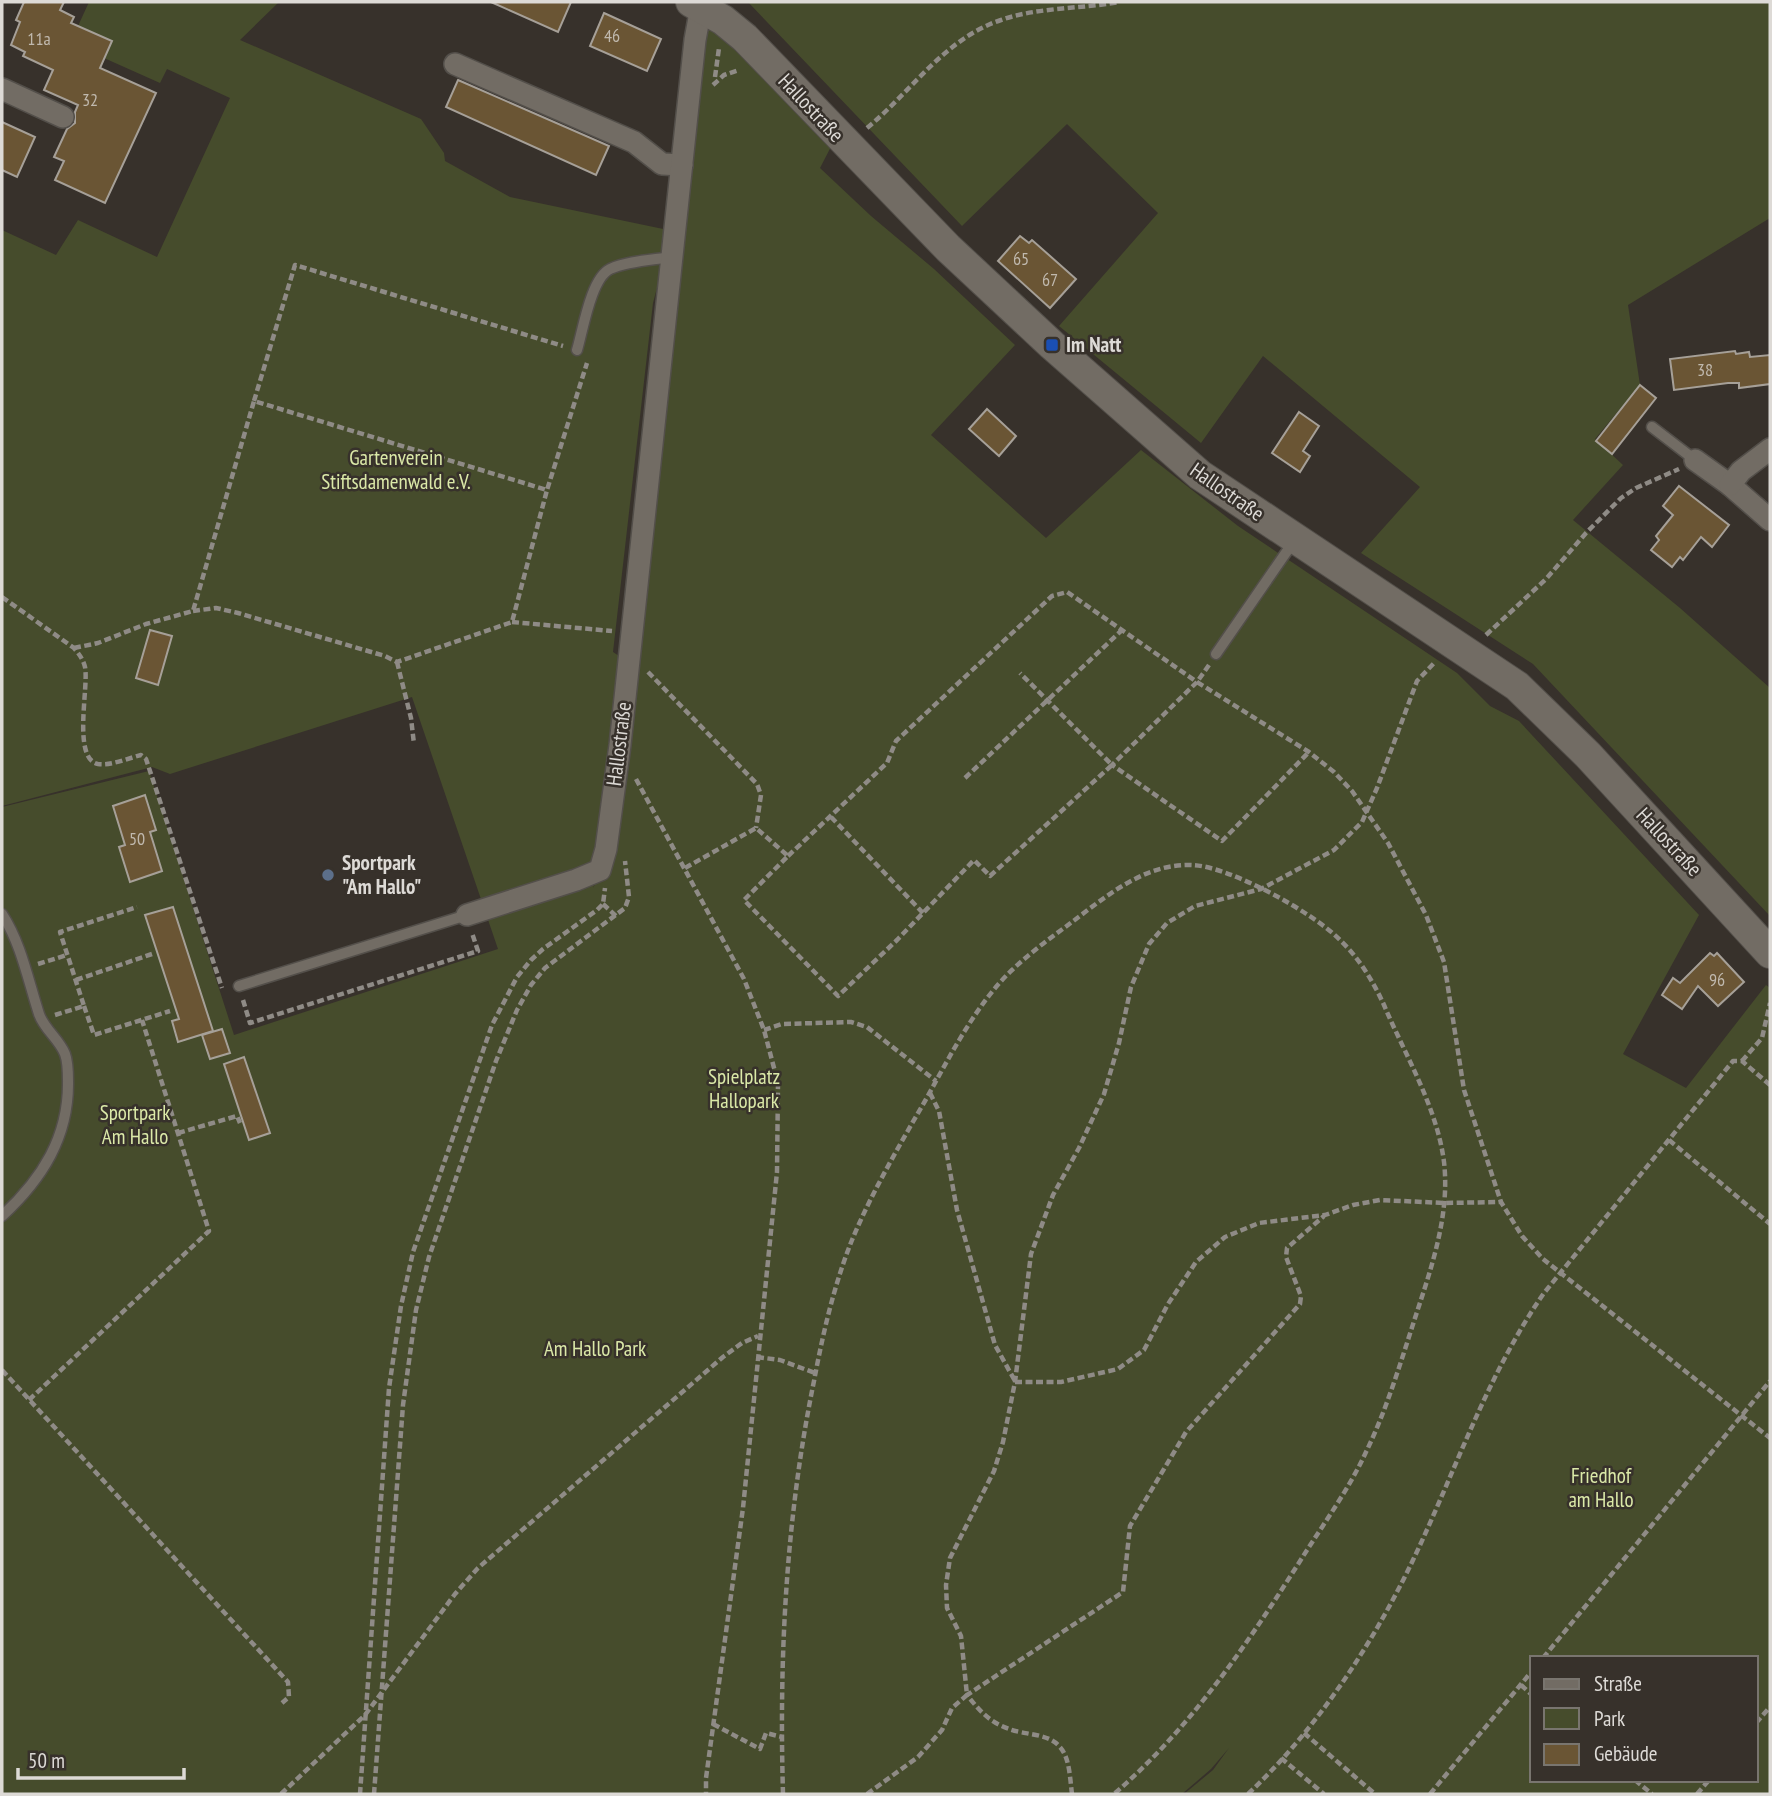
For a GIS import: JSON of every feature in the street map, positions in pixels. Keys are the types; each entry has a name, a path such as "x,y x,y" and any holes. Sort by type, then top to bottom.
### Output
{"main road":[{"name":"Hallostraße","path":"696,4 745,37 948,248 1052,345 1200,475 1517,687 1588,755 1770,953"}],"street":[{"name":"Hallostraße","path":"600,870 606,849 618,756 695,40 696,4"},
{"path":"455,64 634,142 662,164 682,165"},
{"path":"2,89 63,117"},
{"path":"1730,485 1741,471 1770,449"},
{"path":"1695,460 1730,485 1770,520"},
{"path":"467,915 600,870"}],"lane":[{"path":"577,350 597,282 607,270 671,257"},
{"path":"1652,427 1695,460"},
{"path":"1216,654 1296,538"},
{"path":"2,914 13,931 41,1020 65,1054 68,1101 47,1164 29,1189 2,1216"},
{"path":"239,986 467,915"}],"path":[{"path":"846,145 876,121 940,56 972,33 1002,19 1119,2"},
{"path":"193,611 295,265 590,354 547,490 512,622"},
{"path":"254,401 547,490"},
{"path":"1477,640 1546,579 1621,498 1671,472"},
{"path":"1216,654 1197,682 1112,765 990,876 974,860 897,940 838,996 744,900 887,763 896,741 1052,596 1068,592 1197,682 1309,752 1352,791 1388,843 1409,882 1426,915 1444,962 1464,1090 1501,1202 1511,1221 1531,1248 1560,1273 1770,1438"},
{"path":"2,597 74,648 82,657 85,668 83,738 86,751 93,762 101,765 141,755 146,760 223,991 239,986 250,1023 478,951 467,915"},
{"path":"74,648 98,643 146,624 193,611 216,608 238,612 385,656 397,662 512,622 631,634"},
{"path":"965,778 1122,630"},
{"path":"1072,1794 1066,1760 1060,1746 1048,1739 1008,1729 983,1716 967,1695 961,1636 947,1608 946,1585 950,1558 994,1471 1003,1442 1015,1381 1031,1254 1053,1195 1104,1094 1131,987 1149,944 1167,923 1195,906 1261,889 1334,850 1362,822 1417,681 1436,660"},
{"path":"397,662 411,718 414,744"},
{"path":"646,670 757,784 761,795 756,828"},
{"path":"1020,673 1112,765 1223,841 1309,752"},
{"path":"632,771 744,979 764,1030 778,1083 779,1141 743,1508 706,1794"},
{"path":"831,817 923,913"},
{"path":"756,828 788,856"},
{"path":"685,868 756,828"},
{"path":"783,1794 786,1578 796,1480 816,1373 839,1278 853,1239 894,1155 936,1081 994,990 1011,971 1052,936 1132,880 1162,868 1188,864 1232,873 1312,917 1338,937 1361,964 1377,990 1432,1115 1444,1160 1445,1203 1433,1264 1389,1395 1366,1452 1350,1482 1288,1580 1189,1720 1114,1794"},
{"path":"360,1794 388,1388 413,1252 492,1025 517,977 531,960 603,904 606,891 600,870"},
{"path":"374,1794 403,1405 416,1310 429,1257 487,1087 517,1010 531,985 545,968 616,916 603,904"},
{"path":"137,907 60,932 94,1035 170,1011"},
{"path":"24,969 67,954"},
{"path":"76,980 152,954"},
{"path":"1742,1061 1762,1038 1770,1003"},
{"path":"41,1020 84,1006"},
{"path":"29,1400 209,1231 142,1020"},
{"path":"764,1030 782,1024 851,1022 867,1027 936,1081"},
{"path":"1251,1794 1335,1695 1412,1562 1501,1362 1520,1328 1560,1273 1733,1061 1742,1061 1770,1085"},
{"path":"930,1093 940,1111 957,1210 995,1345 1015,1381"},
{"path":"178,1133 237,1116 240,1123"},
{"path":"1669,1140 1770,1224"},
{"path":"1015,1381 1061,1382 1118,1369 1144,1350 1168,1304 1196,1262 1225,1237 1259,1223 1325,1215 1353,1205 1380,1200 1501,1202"},
{"path":"867,1794 918,1757 942,1730 952,1708 967,1695 1122,1592 1130,1526 1186,1432 1300,1304 1301,1296 1286,1257 1287,1248 1325,1215"},
{"path":"281,1794 365,1715 455,1594 478,1568 723,1357 742,1343 758,1336"},
{"path":"757,1357 780,1360 816,1373"},
{"path":"2,1370 288,1682 289,1697 282,1703"},
{"path":"1546,1656 1770,1381"},
{"path":"1430,1794 1530,1674"},
{"path":"1521,1685 1530,1693"},
{"path":"1758,1721 1770,1707"},
{"path":"713,1724 760,1749 766,1733 782,1737"},
{"path":"1304,1732 1374,1794"},
{"path":"1282,1758 1324,1794"},
{"path":"1637,1782 1652,1794"}],"green space":[{"path":"89,2 275,2 278,3 240,40 421,119 444,153 445,161 510,197 668,230 666,254 653,303 613,652 625,660 605,848 593,888 603,869 703,14 835,139 820,168 1015,345 931,435 1046,538 1141,450 1238,526 1457,673 1490,706 1519,721 1699,915 1623,1054 1686,1088 1766,985 1770,988 1770,1794 1184,1794 1213,1770 1229,1748 1211,1769 1182,1794 2,1794 2,807 149,771 234,1035 498,949 412,697 170,774 152,767 2,806 2,230 56,255 78,220 157,257 230,98 167,69 160,83 104,58 78,26"},
{"path":"748,2 1770,2 1770,218 1628,305 1640,385 1595,439 1623,465 1573,520 1680,608 1770,688 1770,916 1533,664 1361,553 1420,487 1263,356 1201,443 1059,326 1158,213 1067,124 962,226"}],"building":[{"path":"24,2 64,2 60,10 74,17 71,23 112,41 100,68 156,93 105,203 55,180 64,161 54,157 67,129 75,123 78,105 44,90 53,70 23,56 25,52 11,45 20,22 16,20"},
{"path":"491,2 571,2 558,32"},
{"path":"604,13 661,39 647,71 590,46"},
{"path":"458,80 609,146 596,175 446,107"},
{"path":"2,122 35,137 17,177 2,170"},
{"path":"1020,236 1029,243 1032,240 1076,279 1050,308 998,261"},
{"path":"1735,351 1736,354 1749,352 1750,357 1770,355 1770,384 1739,388 1739,383 1728,383 1674,390 1670,359"},
{"path":"1640,385 1656,398 1612,454 1596,441"},
{"path":"987,409 1016,436 999,456 969,429"},
{"path":"1299,412 1319,426 1303,451 1310,456 1300,472 1272,453"},
{"path":"1679,486 1729,525 1712,547 1701,537 1683,560 1680,557 1672,567 1651,550 1659,540 1656,536 1673,515 1663,506"},
{"path":"150,630 172,636 158,685 136,678"},
{"path":"145,795 156,830 150,832 162,871 130,882 119,847 125,845 113,806"},
{"path":"173,907 213,1031 178,1042 172,1021 179,1019 145,915"},
{"path":"1710,953 1714,956 1717,953 1744,982 1718,1006 1698,986 1682,1009 1662,995 1673,978 1680,983"},
{"path":"222,1029 230,1053 210,1059 202,1035"},
{"path":"244,1057 270,1133 249,1140 224,1064"}],"place":[{"name":"Im Natt","path":"1052,345"},
{"name":"Sportpark \"Am Hallo\"","path":"328,875"}],"park label":[{"name":"Gartenverein Stiftsdamenwald e.V.","path":"396,470"},
{"name":"Spielplatz Hallopark","path":"744,1089"},
{"name":"Sportpark Am Hallo","path":"135,1125"},
{"name":"Am Hallo Park","path":"595,1349"},
{"name":"Friedhof am Hallo","path":"1601,1488"}]}
